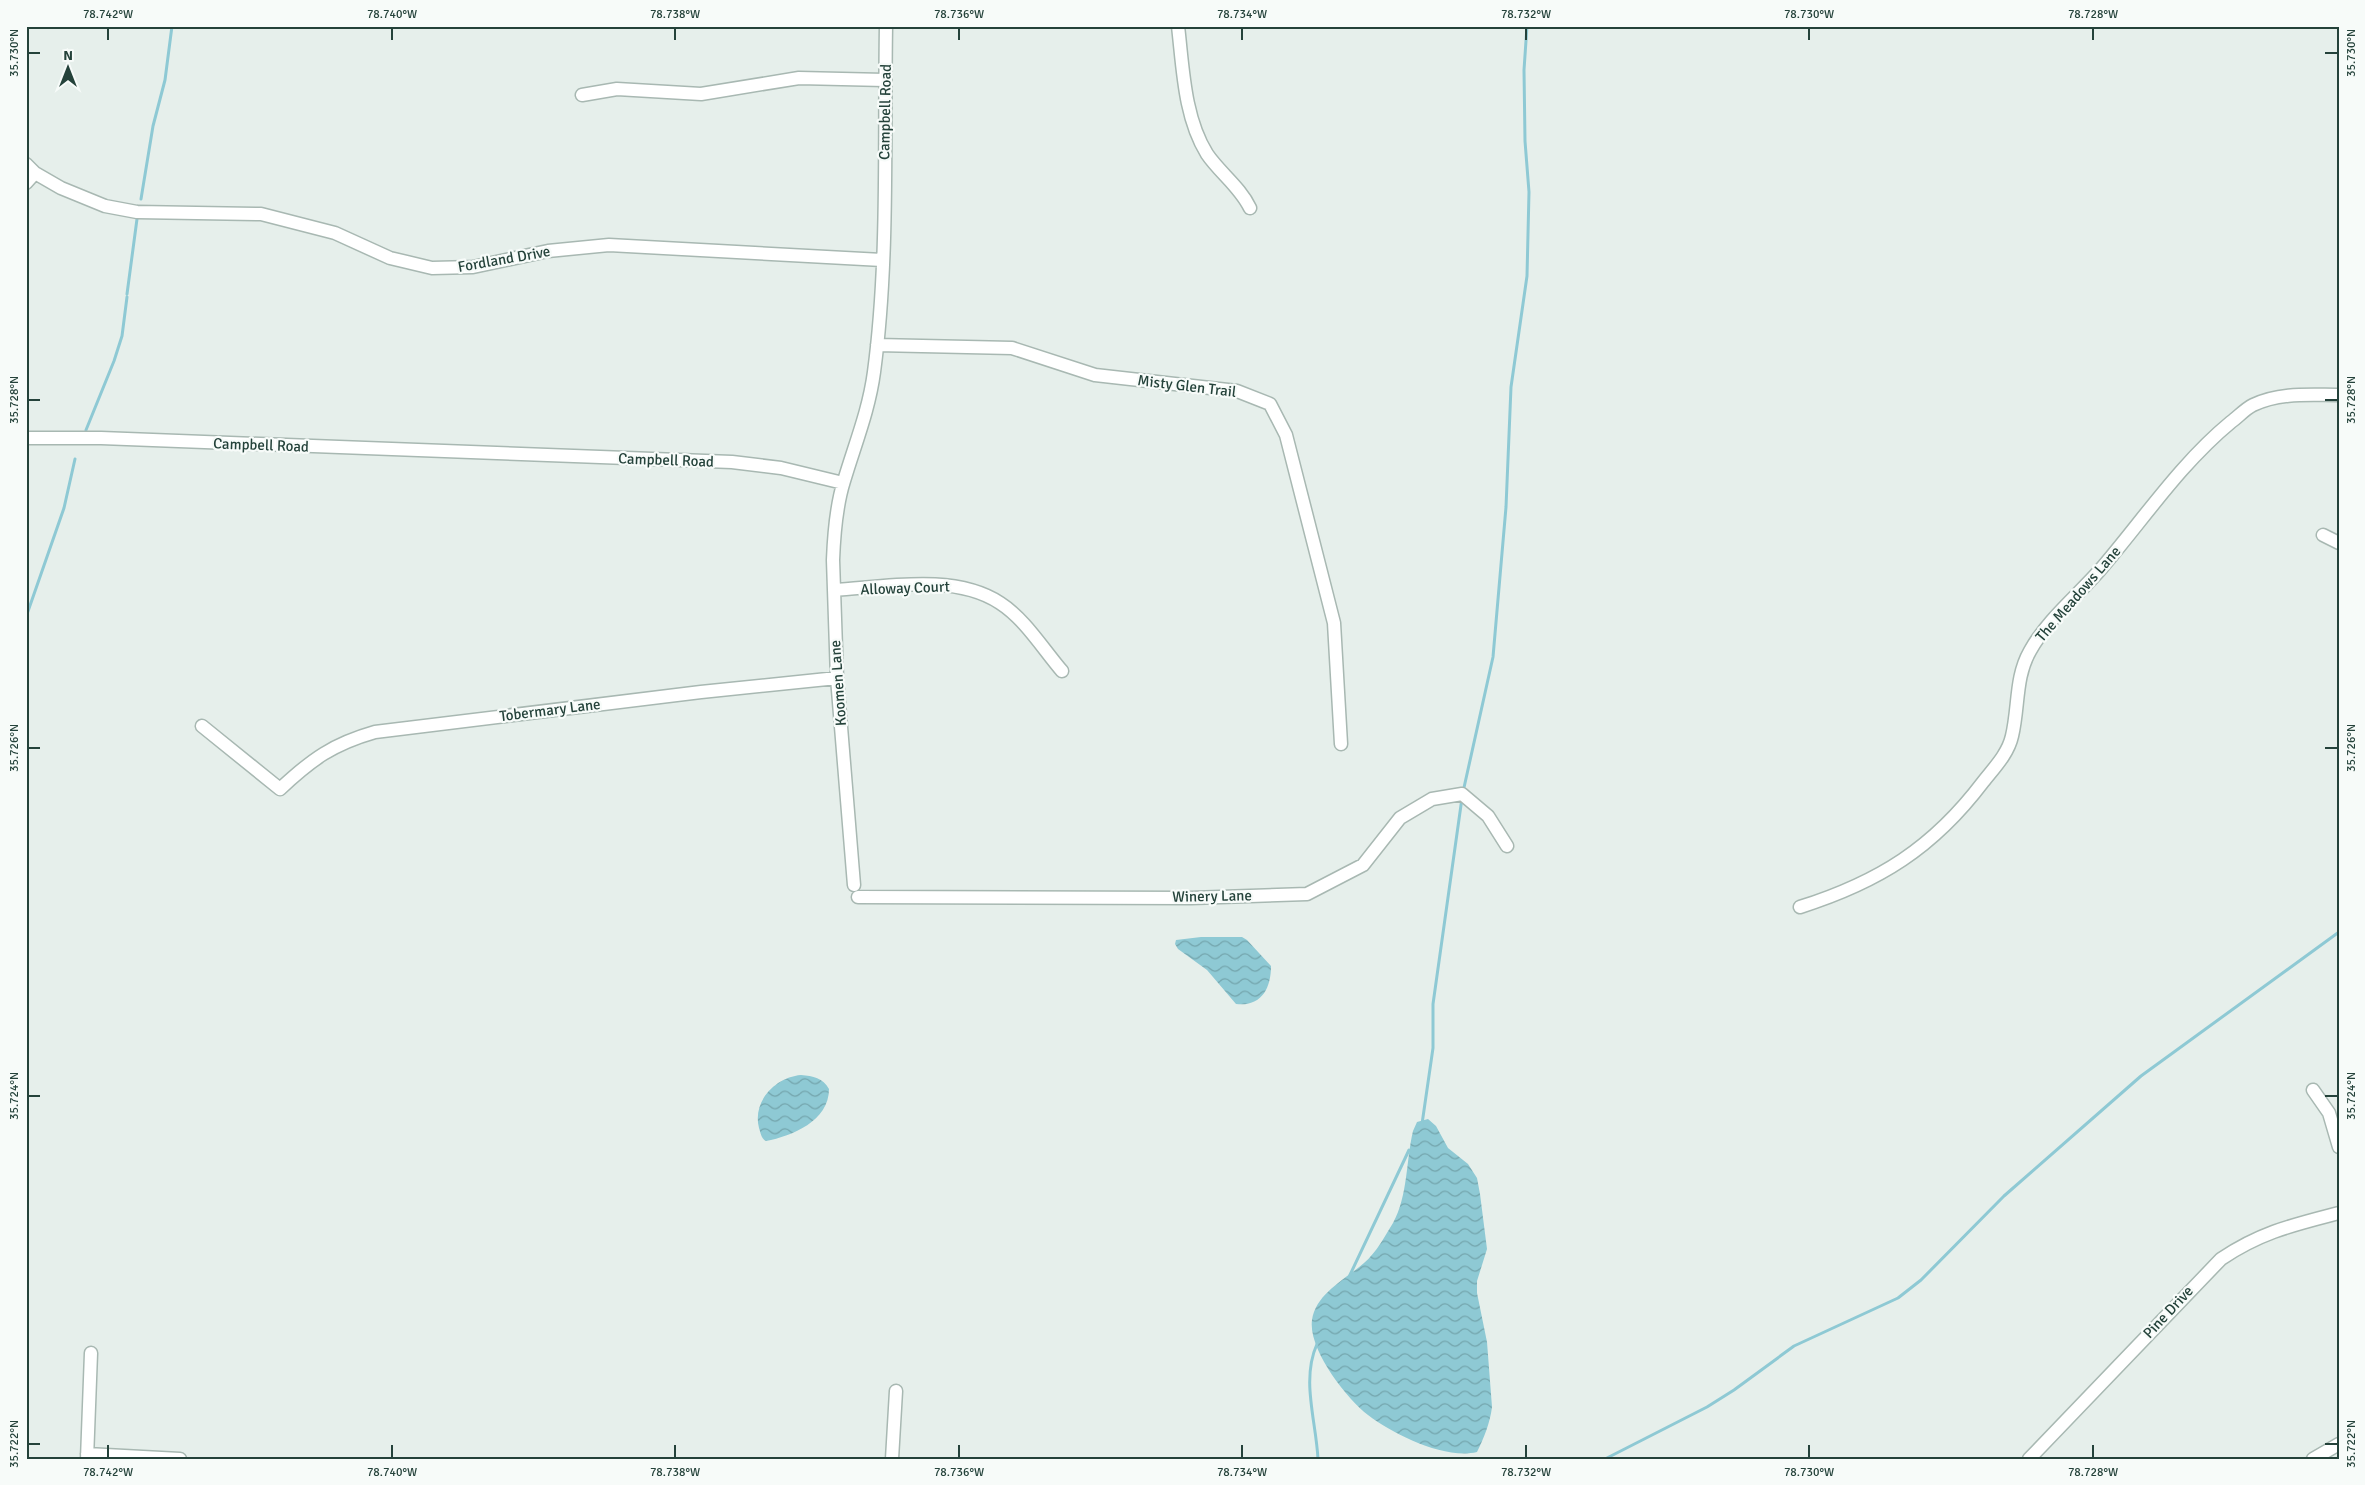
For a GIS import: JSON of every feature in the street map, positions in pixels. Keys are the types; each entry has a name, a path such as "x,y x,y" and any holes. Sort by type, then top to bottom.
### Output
{"street":[{"name":"Campbell Road","path":"26,438 101,438 732,462 781,468 843,482 866,416 877,345 882,260 886,26"},
{"path":"1178,26 1188,99 1195,128 1207,153 1240,192 1250,208"},
{"path":"582,95 617,89 701,94 799,78 885,80"},
{"path":"26,183 31,168"},
{"name":"Fordland Drive","path":"31,168 76,196 119,210 160,214 225,212 261,214 336,233 390,258 432,268 473,267 548,251 600,245 630,245 882,260"},
{"name":"Misty Glen Trail","path":"877,345 1012,348 1094,374 1238,391 1270,404 1286,435 1334,623 1341,744"},
{"name":"The Meadows Lane","path":"1800,907 1857,885 1894,865 1926,845 1962,810 2004,755 2012,736 2019,680 2028,652 2039,636 2100,569 2204,444 2252,405 2287,395 2339,395"},
{"name":"Koomen Lane","path":"843,482 833,540 834,590 837,678 854,885"},
{"path":"2323,535 2339,543"},
{"name":"Alloway Court","path":"834,590 933,585 973,589 1000,603 1015,615 1062,672"},
{"name":"Tobermary Lane","path":"202,726 280,789 328,750 353,738 375,732 691,693 837,678"},
{"name":"Winery Lane","path":"858,897 1191,898 1307,894 1363,865 1400,818 1432,800 1462,794 1488,816 1507,846"},
{"path":"2313,1090 2329,1113 2339,1147"},
{"name":"Pine Drive","path":"2029,1459 2221,1259 2241,1245 2270,1231 2339,1213"},
{"path":"91,1353 87,1457 180,1459"},
{"path":"892,1459 896,1391"},
{"path":"2313,1459 2339,1444"}],"water":[{"path":"1201,937 1242,937 1271,966 1269,982 1263,995 1252,1003 1245,1004 1236,1004 1207,970 1178,949 1175,944 1176,940"},
{"path":"801,1075 817,1078 824,1082 829,1089 823,1110 816,1118 797,1131 766,1141 761,1134 758,1118 763,1100 768,1092 783,1080"},
{"path":"1428,1119 1436,1126 1448,1148 1468,1164 1477,1178 1480,1194 1487,1249 1477,1281 1477,1293 1487,1342 1492,1407 1490,1419 1477,1452 1450,1452 1420,1444 1391,1430 1368,1415 1349,1397 1330,1372 1316,1345 1312,1332 1312,1320 1319,1302 1325,1294 1368,1259 1393,1223 1404,1190 1413,1131 1417,1122"}],"waterway":[{"path":"141,199 153,126 165,80 172,26"},
{"path":"1463,792 1493,657 1506,507 1511,387 1527,276 1529,192 1525,141 1524,70 1527,26"},
{"path":"127,294 137,219"},
{"path":"86,430 122,336 127,297"},
{"path":"26,617 64,508 75,459"},
{"path":"1422,1124 1433,1048 1433,1004 1462,798"},
{"path":"1605,1459 1707,1407 1734,1390 1794,1346 1898,1298 1921,1280 2004,1196 2141,1076 2339,932"},
{"path":"1349,1277 1409,1150"},
{"path":"1317,1344 1312,1358 1310,1386 1318,1459"}]}
